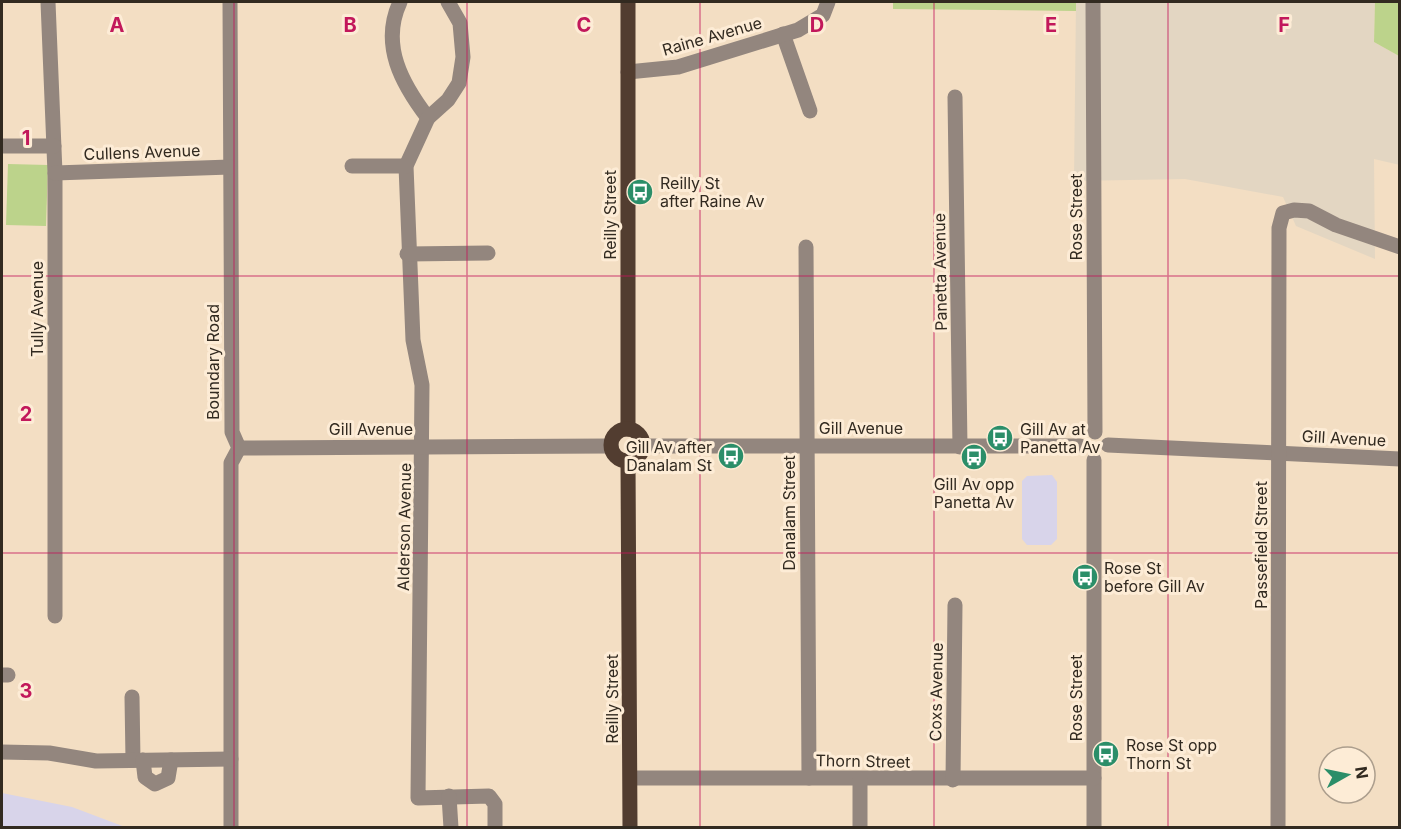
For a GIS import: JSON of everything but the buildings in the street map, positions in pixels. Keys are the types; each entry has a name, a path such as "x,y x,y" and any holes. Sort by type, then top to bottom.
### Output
{"main road":[{"name":"Reilly Street","path":"628,2 628,429"},
{"path":"628,429 640,437 643,446 640,455 628,462 614,456 611,446 614,436 628,429"},
{"name":"Reilly Street","path":"628,462 630,828"}],"street":[{"name":"Tully Avenue","path":"48,2 55,173 55,616"},
{"name":"Boundary Road","path":"230,2 232,432 239,448 231,463 231,828"},
{"path":"400,2 393,17 394,58 403,82 428,118"},
{"name":"Alderson Avenue","path":"448,2 460,23 463,57 459,83 448,100 428,118 406,166 407,254 413,340 422,385 418,798 449,795"},
{"name":"Raine Avenue","path":"628,72 678,67 783,34 811,24 823,15 828,2"},
{"name":"Rose Street","path":"1093,2 1095,432"},
{"path":"783,34 810,111"},
{"name":"Panetta Avenue","path":"955,97 960,447"},
{"path":"2,146 54,146"},
{"path":"352,166 406,166"},
{"name":"Cullens Avenue","path":"55,173 230,167"},
{"name":"Passefield Street","path":"1278,828 1279,228 1283,213 1294,210 1309,211 1336,225 1400,248"},
{"name":"Danalam Street","path":"806,247 809,778"},
{"path":"407,254 488,253"},
{"path":"1095,432 1104,436 1108,445 1102,457 1094,460 1082,454 1080,446 1083,437 1095,432"},
{"name":"Gill Avenue","path":"1108,445 1400,459"},
{"name":"Gill Avenue","path":"239,448 611,446"},
{"name":"Gill Avenue","path":"643,446 1080,446"},
{"name":"Rose Street","path":"1094,460 1094,828"},
{"name":"Coxs Avenue","path":"953,780 955,605"},
{"path":"132,698 138,760 145,777 155,784 168,778 171,760"},
{"path":"2,752 50,753 86,760 231,759"},
{"name":"Thorn Street","path":"631,778 953,780 1094,778"},
{"path":"860,779 860,828"},
{"path":"451,828 449,795 493,798 495,828"}],"shaded area":[{"path":"1076,2 1375,2 1374,42 1399,56 1400,165 1374,159 1375,259 1296,226 1283,197 1185,179 1074,181"},
{"path":"1052,475 1057,482 1057,539 1051,545 1027,545 1022,539 1022,481 1027,476"},
{"path":"2,793 72,807 125,827 2,827"}],"green space":[{"path":"893,2 1076,2 1076,11 893,9"},
{"path":"1375,2 1399,2 1399,56 1374,42"},
{"path":"8,164 48,165 46,226 6,225"}],"place":[{"name":"Reilly St after Raine Av","path":"640,192"},
{"name":"Gill Av at Panetta Av","path":"1000,438"},
{"name":"Gill Av after Danalam St","path":"731,456"},
{"name":"Gill Av opp Panetta Av","path":"974,457"},
{"name":"Rose St before Gill Av","path":"1085,577"},
{"name":"Rose St opp Thorn St","path":"1106,754"}]}
